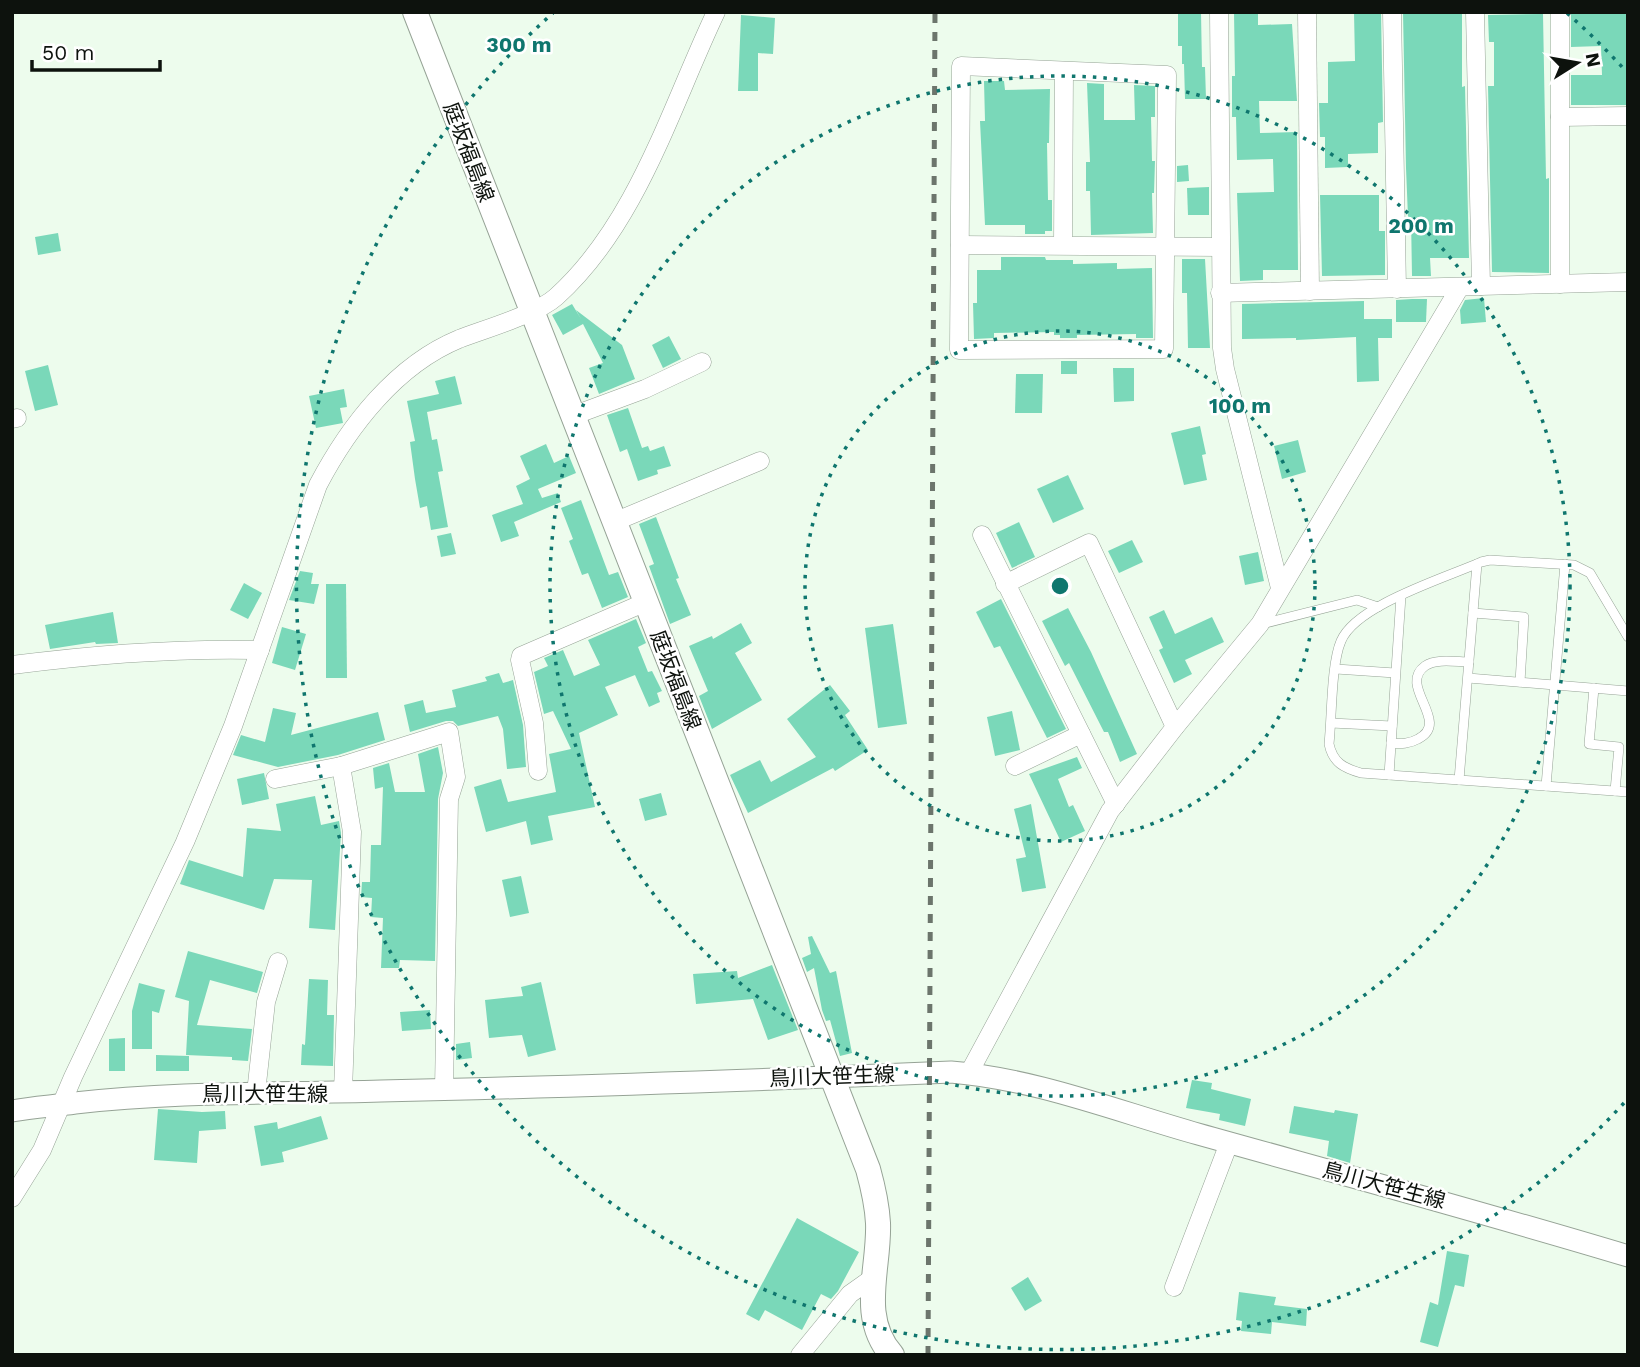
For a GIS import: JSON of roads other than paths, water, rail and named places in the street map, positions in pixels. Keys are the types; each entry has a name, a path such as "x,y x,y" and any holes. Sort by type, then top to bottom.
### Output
{"main road":[{"name":"庭坂福島線","path":"415,12 868,1169 878,1224 873,1309 877,1329 892,1355"}],"street":[{"path":"12,1198 42,1150 185,842 233,726 318,485 333,457 395,381 423,358 455,341 554,299 598,250 632,200 716,12"},
{"path":"1219,12 1220,293 1225,369 1280,588"},
{"path":"1307,12 1310,291"},
{"path":"1392,12 1397,289"},
{"path":"1475,12 1481,286"},
{"path":"1560,12 1560,284"},
{"path":"961,66 1167,75 1164,349 959,350 960,245 961,66"},
{"path":"1063,245 1064,71"},
{"path":"1560,117 1628,116"},
{"path":"960,245 1220,247"},
{"path":"1220,293 1628,282"},
{"path":"969,1073 1116,804 1175,727 1261,624 1460,287"},
{"path":"572,416 645,389 702,362"},
{"path":"614,522 760,461"},
{"path":"982,535 1116,804"},
{"path":"1005,584 1089,543 1175,727"},
{"path":"538,771 537,745 521,656 646,602"},
{"path":"12,665 192,648 260,650"},
{"path":"275,779 341,766 449,732 456,777 449,799 444,1090"},
{"path":"1015,766 1081,734"},
{"path":"341,766 352,832 343,1092"},
{"path":"257,1093 266,1002 278,962"},
{"name":"鳥川大笹生線","path":"12,1111 167,1094 643,1085 830,1075 969,1073 1036,1085 1229,1143 1489,1214 1628,1256"},
{"path":"1174,1287 1229,1143"},
{"path":"800,1355 850,1294 874,1277"}],"lane":[{"path":"1628,637 1590,573 1574,565 1490,560 1476,564 1378,607 1348,630 1341,641 1336,669 1329,744 1339,765 1361,773 1628,792"},
{"path":"1460,780 1476,564"},
{"path":"1546,786 1565,564"},
{"path":"1389,775 1401,596"},
{"path":"1261,624 1357,600 1378,607"},
{"path":"1473,613 1524,617 1520,682"},
{"path":"1391,743 1404,744 1413,741 1423,737 1430,728 1430,718 1417,685 1417,677 1426,665 1441,661 1469,662"},
{"path":"1336,669 1395,673"},
{"path":"1468,678 1628,691"},
{"path":"1594,688 1589,744 1619,747 1615,791"},
{"path":"1331,723 1392,726"}],"railway":[{"path":"928,1355 935,12"}]}
